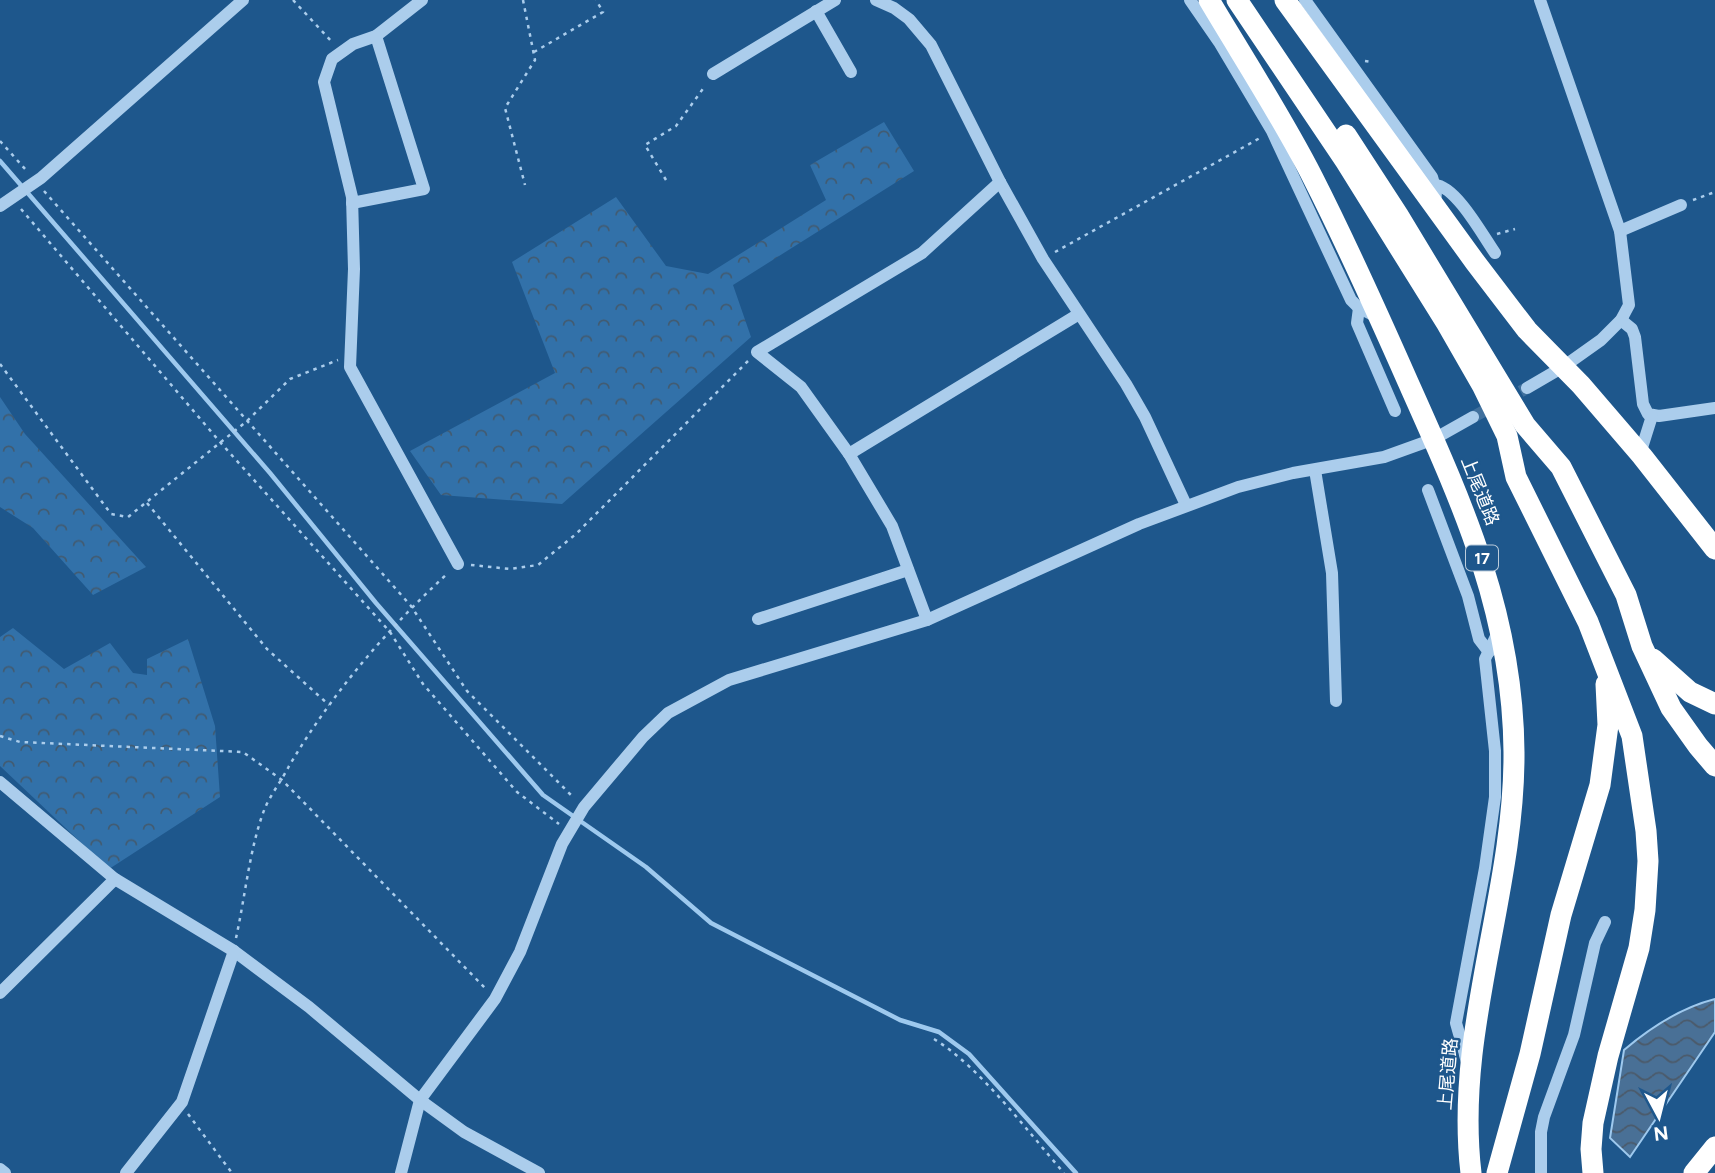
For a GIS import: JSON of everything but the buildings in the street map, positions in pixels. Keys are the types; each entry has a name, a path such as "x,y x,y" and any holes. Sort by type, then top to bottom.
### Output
{"highway":[{"name":"上尾道路","path":"1209,0 1280,117 1313,178 1380,319 1475,537 1497,607 1508,667 1512,709 1513,794 1509,834 1469,1069 1467,1110 1471,1173"},
{"path":"1237,0 1346,162 1482,385 1507,436 1516,477 1588,622 1632,736 1643,804 1647,861 1646,910 1639,948 1608,1056 1593,1123 1593,1173"},
{"path":"1254,0 1398,215 1525,425 1561,467 1626,595 1642,646 1671,708 1715,766"},
{"path":"1285,0 1435,196 1527,330 1563,367 1707,532 1715,549"},
{"path":"1642,646 1679,684 1715,704"},
{"path":"1497,1173 1530,1054 1561,915 1600,785 1608,725 1605,668"},
{"path":"1694,1173 1715,1147"}],"street":[{"path":"0,206 36,182 243,0"},
{"path":"422,0 376,36 353,44 332,59 324,82 352,203 354,269 350,367 458,564"},
{"path":"713,74 835,0"},
{"path":"876,0 896,4 931,45 1000,182 1043,259 1139,406 1186,505"},
{"path":"1190,0 1219,42 1272,131 1351,299 1359,308 1380,319"},
{"path":"1305,0 1432,177 1435,196"},
{"path":"1527,388 1601,340 1621,320 1629,305 1620,231 1540,0"},
{"path":"816,11 850,72"},
{"path":"352,203 424,189 376,36"},
{"path":"927,620 892,526 849,454 801,387 757,352 922,253 1000,182"},
{"path":"1435,196 1442,186 1454,195 1495,253"},
{"path":"1620,231 1681,205"},
{"path":"1482,234 1497,234"},
{"path":"1359,308 1357,323 1395,411"},
{"path":"849,454 1079,314"},
{"path":"1621,320 1632,329 1635,337 1645,410 1652,416 1715,408"},
{"path":"1640,454 1652,416"},
{"path":"401,1173 420,1100 495,999 520,952 568,832 584,807 643,737 668,713 729,680 927,620 1186,505 1238,487 1384,457 1434,439 1473,417"},
{"path":"1315,470 1332,572 1336,701"},
{"path":"1428,489 1468,596 1479,639 1489,652"},
{"path":"758,619 908,570"},
{"path":"1469,1069 1456,1023 1485,869 1495,797 1495,751 1485,660 1500,628"},
{"path":"0,782 115,879 234,951 309,1007 420,1100 464,1132 539,1173"},
{"path":"0,993 115,879"},
{"path":"1541,1173 1541,1132 1544,1117 1574,1035 1595,943 1605,922"},
{"path":"126,1173 180,1104 234,951"},
{"path":"0,1169 5,1173"}],"path":[{"path":"293,0 341,52"},
{"path":"523,0 535,60 505,108 525,185"},
{"path":"534,52 603,12 596,0"},
{"path":"666,180 645,145 676,126 713,74"},
{"path":"1043,259 1272,131"},
{"path":"0,141 411,606 467,691 584,807"},
{"path":"1681,205 1715,192"},
{"path":"12,199 220,442 390,632 423,684 517,792 568,832"},
{"path":"1497,234 1515,229"},
{"path":"234,951 265,808 329,705 411,606 458,564 510,569 538,565 576,534 757,352"},
{"path":"0,364 111,514 128,517 247,421 290,379 350,355"},
{"path":"147,503 267,649 329,705"},
{"path":"0,736 20,741 243,752 282,780 495,999"},
{"path":"934,1039 947,1047 981,1078 1064,1173"},
{"path":"180,1104 232,1173"}],"green space":[{"path":"884,122 914,171 733,285 751,337 562,504 441,495 410,451 555,373 512,262 616,197 666,266 708,274 826,200 810,165"},
{"path":"0,397 25,434 146,567 93,595 33,528 0,507"},
{"path":"13,628 64,669 110,643 133,673 147,675 147,659 188,639 215,726 220,797 109,869 0,766 0,637"}],"water":[{"path":"1715,999 1715,1032 1630,1157 1610,1138 1624,1050 1666,1019"}],"waterway":[{"path":"0,161 270,473 376,603 543,795 646,867 711,923 900,1020 939,1032 969,1054 1076,1173"}],"tunnel":[{"path":"1473,417 1527,388"}]}
